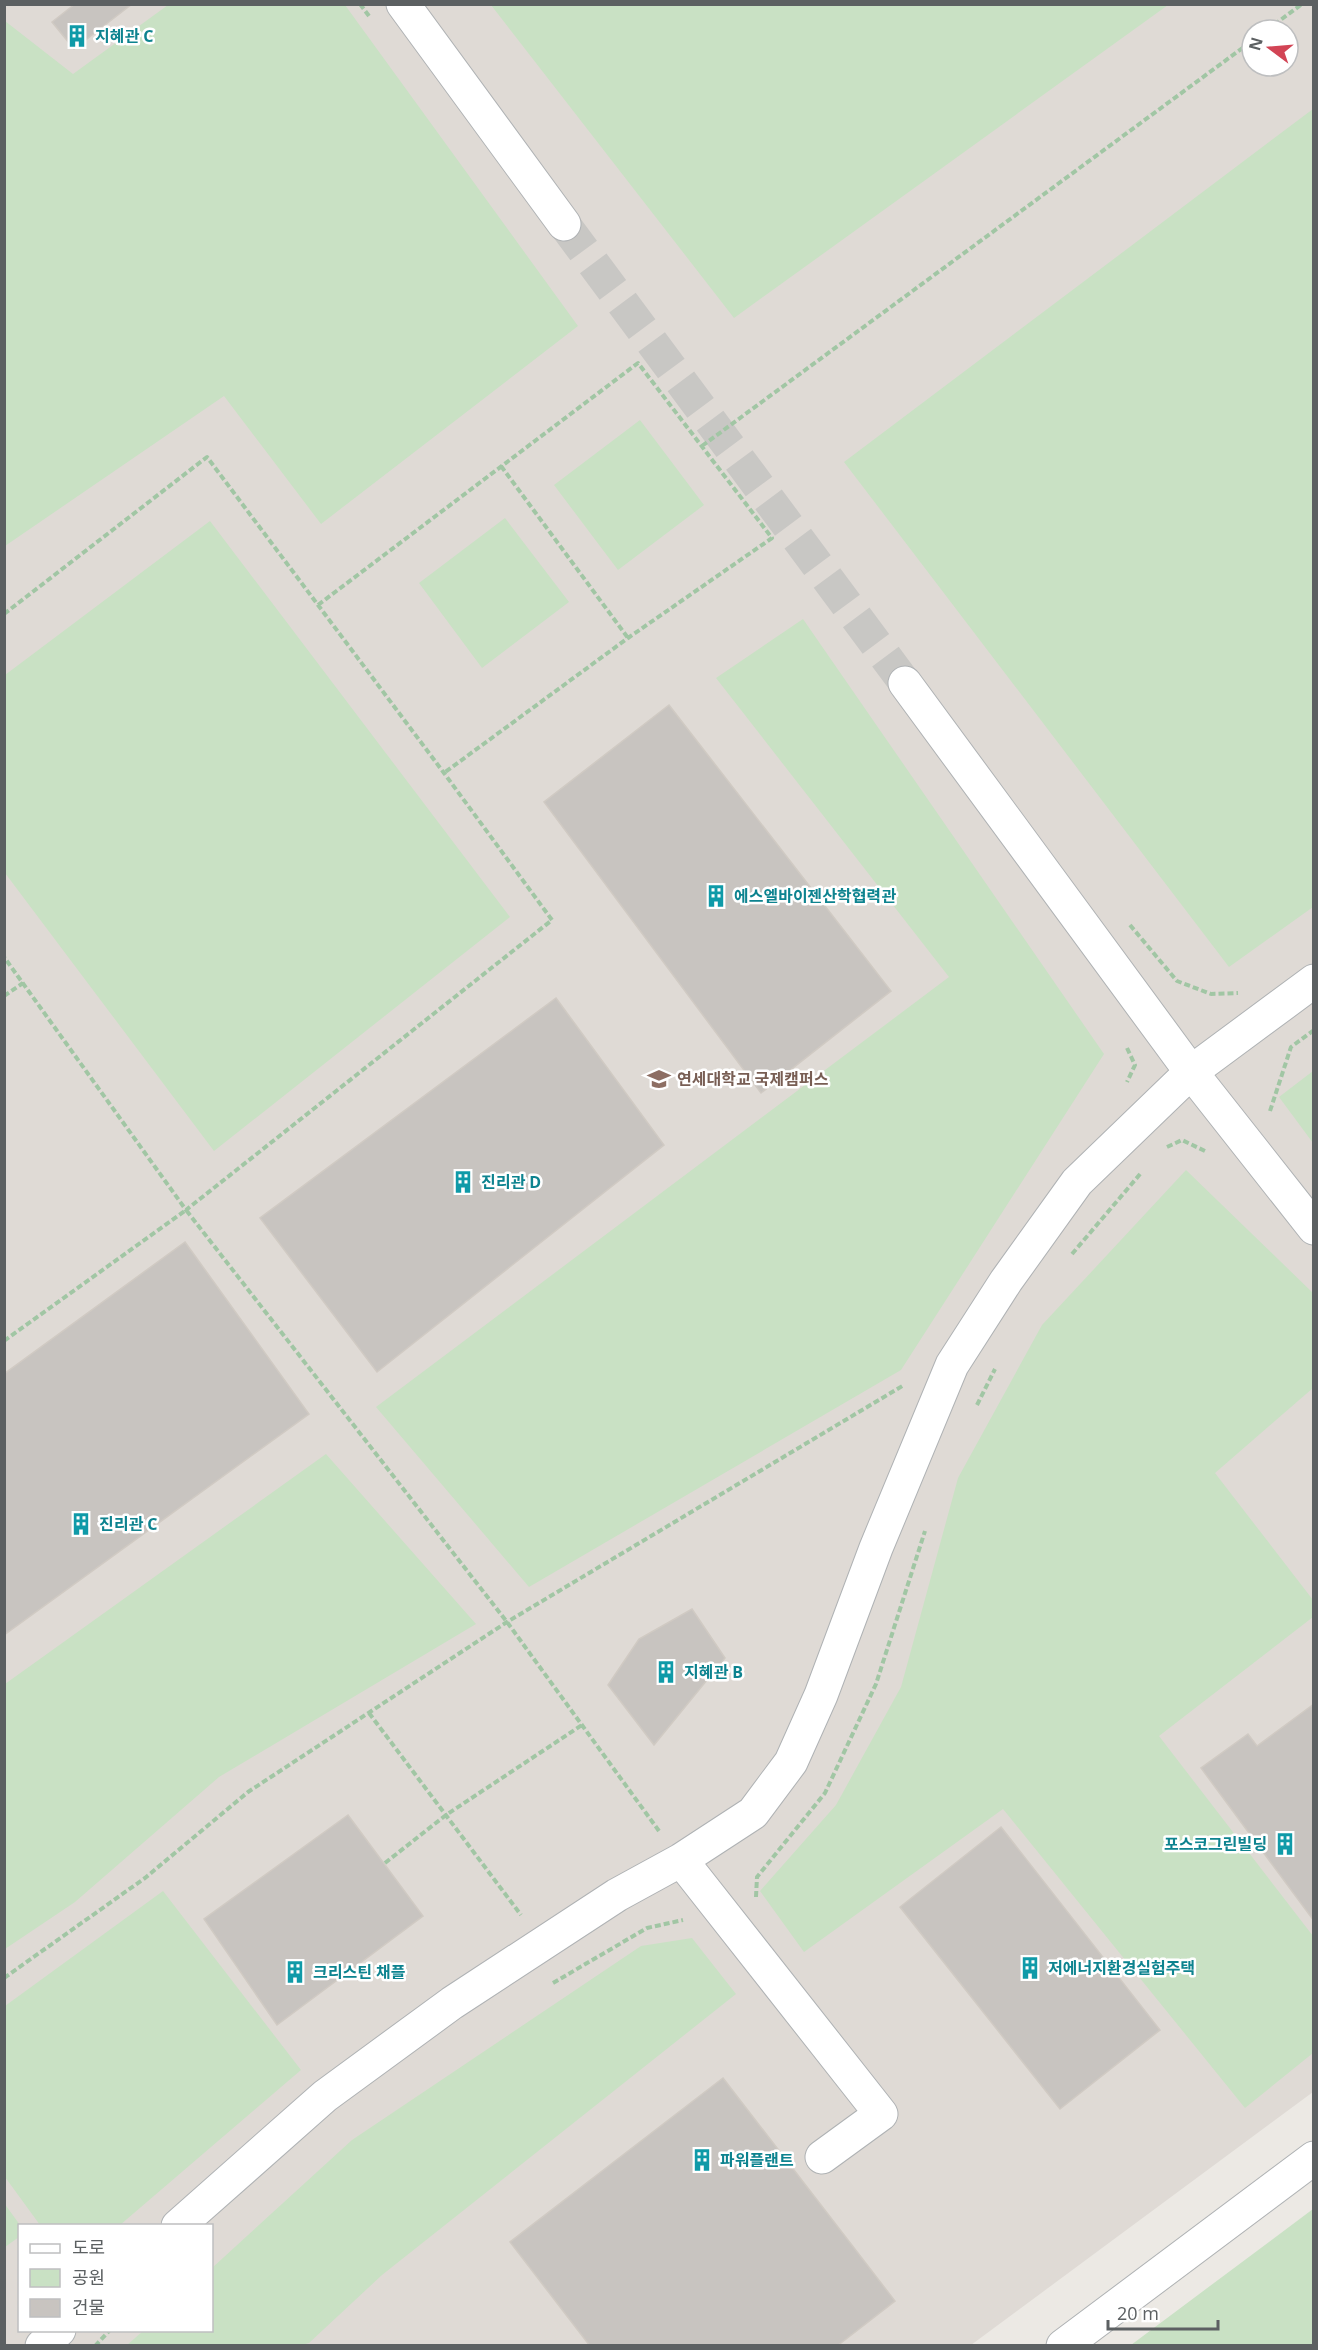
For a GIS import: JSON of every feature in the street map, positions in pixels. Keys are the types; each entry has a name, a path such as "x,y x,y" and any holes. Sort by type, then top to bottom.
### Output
{"street":[{"path":"403,4 564,224"},
{"path":"905,683 1191,1072 1314,1228"},
{"path":"180,2224 325,2096 452,2003 617,1895 681,1860 753,1813 791,1762 822,1695 876,1548 952,1365 1000,1290 1077,1182 1191,1072 1314,981"},
{"path":"681,1860 881,2114 822,2157"},
{"path":"1063,2346 1314,2158"},
{"path":"42,2346 58,2332"}],"path":[{"path":"1283,18 1302,4"},
{"path":"702,446 1240,50"},
{"path":"318,605 638,363 772,538 628,638 444,772"},
{"path":"4,614 207,457 444,772 552,920 186,1210 4,1341"},
{"path":"501,466 628,638"},
{"path":"1124,917 1177,981 1211,994 1242,993"},
{"path":"4,957 186,1210 507,1622 659,1831"},
{"path":"4,996 23,983"},
{"path":"1270,1111 1290,1047 1314,1030"},
{"path":"1123,1039 1135,1065 1123,1091"},
{"path":"1161,1149 1182,1140 1212,1155"},
{"path":"1070,1257 1146,1167"},
{"path":"973,1412 998,1362"},
{"path":"4,1978 145,1878 248,1792 507,1622 906,1384"},
{"path":"756,1901 757,1877 825,1793 876,1684 926,1528"},
{"path":"369,1713 522,1916"},
{"path":"385,1863 446,1815 582,1725"},
{"path":"547,1986 647,1928 685,1920"},
{"path":"95,2346 109,2332"}],"shaded area":[{"name":"연세대학교 국제캠퍼스","path":"5,5 1313,5 1313,2092 971,2345 5,2346"}],"green space":[{"path":"168,5 345,5 578,326 321,524 224,396 5,546 5,21 73,74"},
{"path":"491,5 1168,5 734,318"},
{"path":"1313,109 1313,907 1229,967 844,462"},
{"path":"640,420 704,505 618,570 554,485"},
{"path":"505,518 569,602 482,668 419,583"},
{"path":"210,521 510,917 214,1151 5,873 5,675"},
{"path":"803,619 1104,1054 901,1370 529,1587 376,1407 949,977 716,678"},
{"path":"1313,1071 1313,1143 1279,1097"},
{"path":"1186,1170 1313,1293 1313,1388 1215,1473 1313,1600 1313,1617 1159,1736 1313,1936 1313,2053 1245,2108 1003,1809 804,1952 760,1891 836,1805 901,1687 958,1478 1042,1325"},
{"path":"326,1454 476,1624 219,1777 75,1902 5,1949 5,1684"},
{"path":"163,1891 301,2070 121,2224 39,2224 5,2177 5,2006"},
{"path":"692,1938 736,1994 382,2275 309,2343 298,2346 127,2345 142,2332 213,2332 213,2267 352,2140 641,1946"},
{"path":"4,2203 19,2224 18,2238 5,2247"},
{"path":"1313,2209 1313,2345 1131,2345"}],"building":[{"name":"지혜관 C","path":"75,4 132,4 74,49 52,22"},
{"name":"에스엘바이젠산학협력관","path":"669,705 891,991 761,1093 544,802"},
{"name":"진리관 D","path":"556,998 664,1145 377,1372 260,1218"},
{"name":"진리관 C","path":"185,1242 309,1414 4,1635 4,1374"},
{"name":"지혜관 B","path":"692,1609 725,1658 654,1745 608,1685 639,1639"},
{"name":"포스코그린빌딩","path":"1314,1704 1314,1921 1201,1768 1248,1734 1257,1746"},
{"name":"크리스틴 채플","path":"348,1815 423,1916 277,2025 204,1919"},
{"name":"저에너지환경실험주택","path":"1001,1827 1160,2030 1060,2109 900,1907"},
{"name":"파워플랜트","path":"723,2078 895,2301 837,2346 590,2346 510,2242"}],"tunnel":[{"path":"564,224 905,683"}],"place":[{"name":"지혜관 C","path":"77,36"},
{"name":"에스엘바이젠산학협력관","path":"716,896"},
{"name":"연세대학교 국제캠퍼스","path":"659,1079"},
{"name":"진리관 D","path":"463,1182"},
{"name":"진리관 C","path":"81,1524"},
{"name":"지혜관 B","path":"666,1672"},
{"name":"포스코그린빌딩","path":"1285,1844"},
{"name":"저에너지환경실험주택","path":"1030,1968"},
{"name":"크리스틴 채플","path":"295,1972"},
{"name":"파워플랜트","path":"702,2160"}]}
